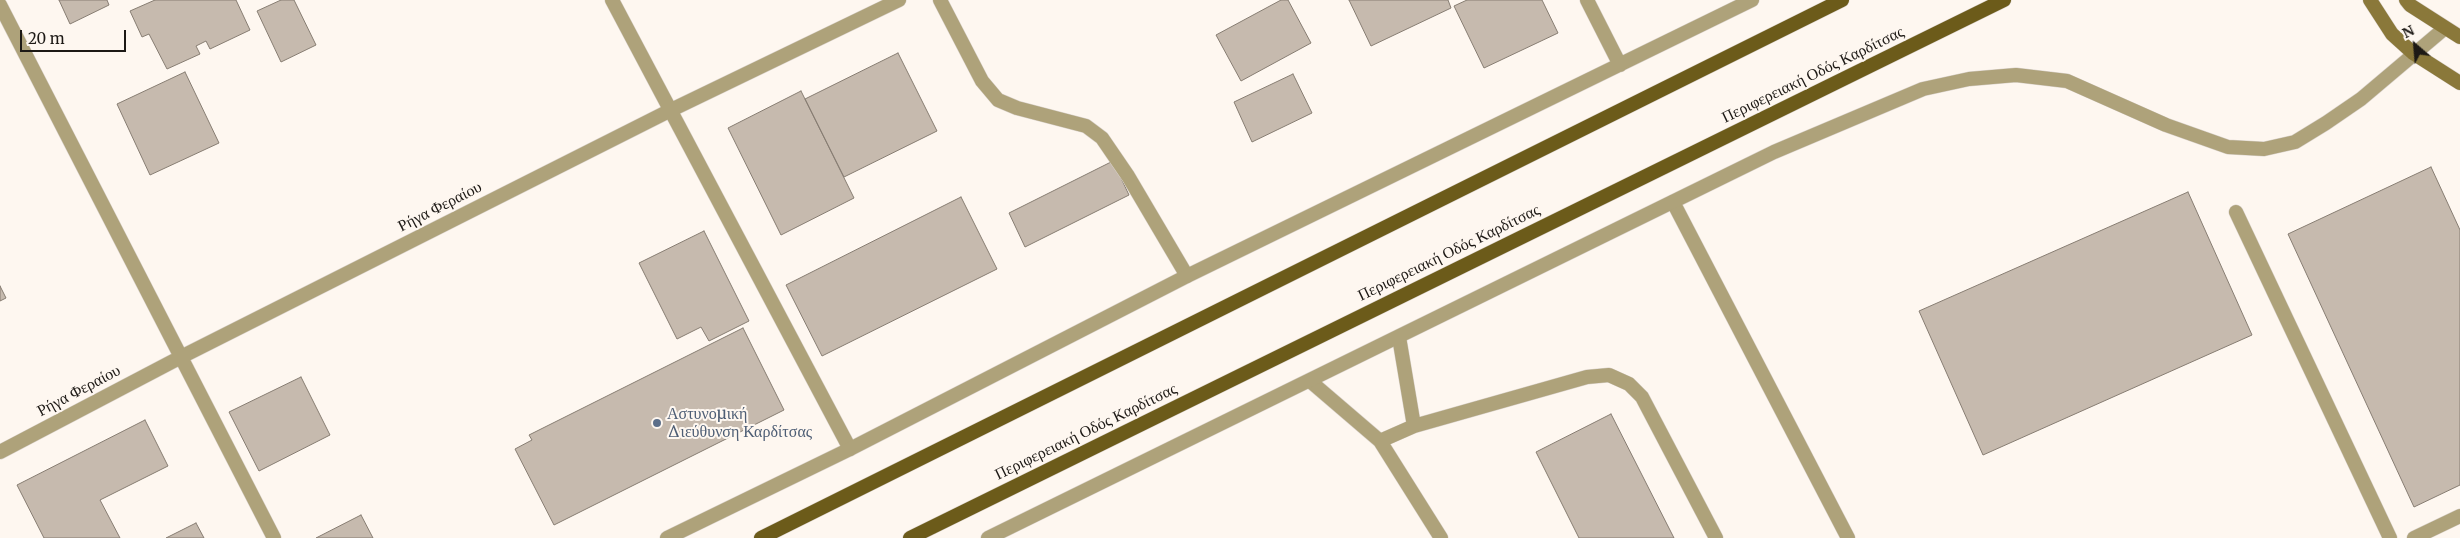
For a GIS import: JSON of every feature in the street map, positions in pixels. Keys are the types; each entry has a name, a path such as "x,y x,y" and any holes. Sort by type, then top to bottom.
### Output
{"main road":[{"path":"761,538 1842,0"},
{"name":"Περιφερειακή Οδός Καρδίτσας","path":"910,538 2004,0"},
{"path":"2370,0 2392,34 2413,53 2460,83"},
{"path":"2406,0 2410,5 2460,37"}],"street":[{"path":"612,0 669,111 850,449"},
{"name":"Ρήγα Φεραίου","path":"0,452 181,357 669,111 899,0"},
{"path":"940,0 982,81 998,100 1016,108 1086,126 1102,138 1128,176 1187,276"},
{"path":"1587,0 1620,65"},
{"path":"667,538 850,449 1187,276 1752,0"},
{"path":"0,5 274,538"},
{"path":"988,538 1774,152 1923,89 1969,79 2016,75 2067,81 2166,125 2228,147 2264,149 2295,142 2326,123 2361,99 2413,53 2445,28"},
{"path":"1673,202 1848,538"},
{"path":"2236,212 2390,538"},
{"path":"1399,337 1414,426"},
{"path":"1380,441 1414,426 1587,377 1608,375 1629,384 1642,397 1716,538"},
{"path":"1310,381 1380,441 1441,538"},
{"path":"2414,538 2460,516"}],"building":[{"path":"59,0 107,0 109,5 70,24"},
{"path":"155,0 236,0 250,30 210,49 206,41 196,46 200,54 167,69 149,34 142,37 130,11"},
{"path":"281,0 294,0 316,45 281,62 257,11"},
{"path":"1281,0 1288,0 1311,43 1241,81 1216,35"},
{"path":"1349,0 1448,0 1451,8 1371,46"},
{"path":"1467,0 1542,0 1558,33 1484,68 1454,6"},
{"path":"898,53 937,131 844,177 805,99"},
{"path":"185,72 219,143 150,175 117,104"},
{"path":"1293,74 1312,113 1252,142 1234,102"},
{"path":"801,91 854,198 781,235 728,128"},
{"path":"1113,161 1129,195 1025,247 1009,213"},
{"path":"2431,167 2460,230 2460,485 2414,507 2288,234"},
{"path":"2188,192 2252,335 1983,455 1919,311"},
{"path":"961,197 997,269 822,356 786,285"},
{"path":"704,231 749,321 709,341 701,327 677,339 639,263"},
{"path":"0,286 6,298 0,301"},
{"name":"Αστυνομική Διεύθυνση Καρδίτσας","path":"743,328 784,410 554,525 515,449 532,440 529,435"},
{"path":"301,377 330,435 259,471 229,412"},
{"path":"1611,414 1674,538 1579,538 1536,452"},
{"path":"145,420 168,466 100,500 120,538 44,538 17,485"},
{"path":"361,515 373,538 316,538"},
{"path":"196,523 204,538 166,538"}],"place":[{"name":"Αστυνομική Διεύθυνση Καρδίτσας","path":"657,423"}]}
